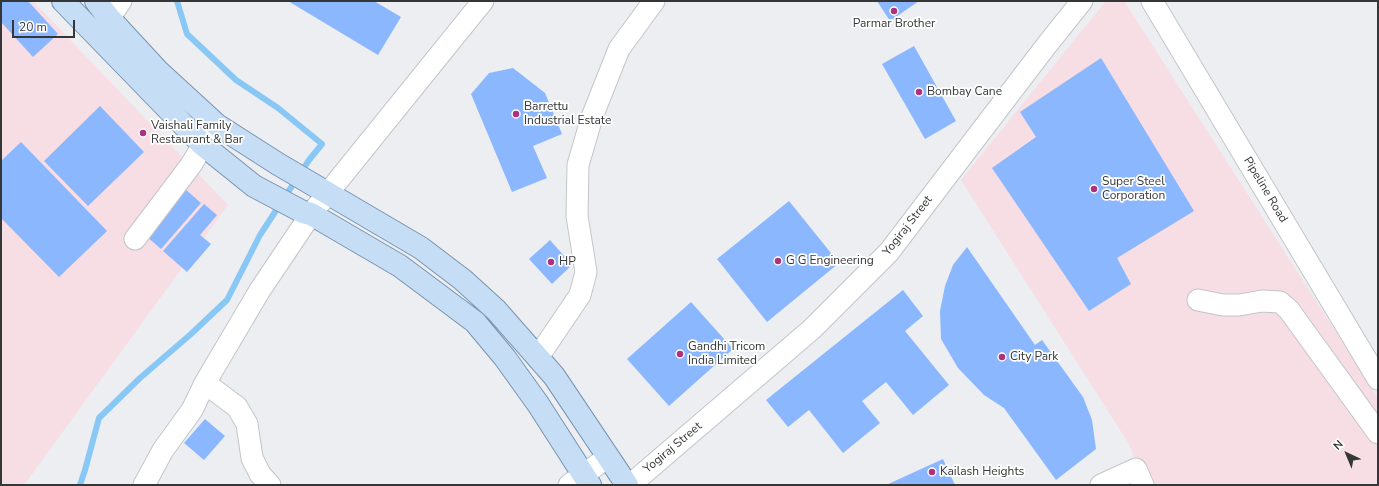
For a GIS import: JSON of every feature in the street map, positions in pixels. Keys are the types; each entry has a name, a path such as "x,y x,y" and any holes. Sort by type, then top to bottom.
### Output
{"main road":[{"path":"63,1 203,145 254,186 307,213 400,266 448,300 475,322 505,358 538,404 581,482"},
{"path":"96,1 115,10 158,70 217,125 278,164 421,248 463,280 496,310 554,376 627,485"},
{"path":"448,300 463,280"}],"street":[{"path":"144,485 163,450 192,410 260,290 322,190 483,1"},
{"path":"538,357 580,295 586,272 577,216 578,164 592,117 619,49 654,1"},
{"name":"Yogiraj Street","path":"630,485 812,330 889,252 1082,1"},
{"name":"Pipeline Road","path":"1152,1 1378,379"},
{"path":"135,239 191,165 217,125"},
{"path":"1198,300 1223,305 1239,305 1262,301 1280,302 1289,310 1378,433"},
{"path":"206,383 236,407 248,424 252,458 260,474 270,485"},
{"path":"581,482 608,457"},
{"path":"1101,485 1136,469 1143,485"}],"shaded area":[{"path":"1,1 33,1 228,205 24,485 1,485"},
{"path":"1106,1 1124,1 1378,398 1378,485 1148,485 1127,441 961,180"}],"building":[{"path":"1,1 28,1 58,34 33,57 1,22"},
{"path":"288,1 374,1 401,17 378,55"},
{"name":"Parmar Brother","path":"877,1 919,1 890,21"},
{"name":"Bombay Cane","path":"914,46 956,121 925,139 882,64"},
{"name":"Super Steel Corporation","path":"1101,58 1194,211 1117,258 1131,284 1089,311 992,168 1036,137 1020,112"},
{"name":"Barrettu Industrial Estate","path":"513,68 545,93 562,134 533,146 547,178 512,192 471,94 489,73"},
{"path":"100,106 144,152 88,206 44,161"},
{"path":"21,142 107,231 59,277 1,218 1,161"},
{"path":"185,189 201,203 161,249 145,235"},
{"name":"G G Engineering","path":"789,201 839,263 767,322 717,259"},
{"path":"204,204 217,215 200,235 211,244 187,272 163,251"},
{"name":"HP","path":"550,240 572,265 552,284 529,259"},
{"name":"City Park","path":"967,247 1035,345 1042,340 1083,397 1092,420 1096,449 1056,480 1004,408 984,395 958,368 941,339 940,311 945,286 953,265"},
{"path":"903,290 923,316 905,331 949,385 913,415 886,382 862,401 880,423 843,453 809,410 788,427 766,400"},
{"name":"Gandhi Tricom India Limited","path":"691,302 733,349 669,406 627,359"},
{"path":"205,419 225,436 204,460 184,443"},
{"name":"Kailash Heights","path":"943,459 955,485 886,485"}],"waterway":[{"path":"80,485 99,418 140,378 191,334 227,300 260,235 309,160 322,144 278,108 236,80 187,34 177,1"}],"place":[{"name":"Parmar Brother","path":"894,11"},
{"name":"Bombay Cane","path":"919,92"},
{"name":"Barrettu Industrial Estate","path":"516,114"},
{"name":"Vaishali Family Restaurant & Bar","path":"143,133"},
{"name":"Super Steel Corporation","path":"1094,189"},
{"name":"G G Engineering","path":"778,261"},
{"name":"HP","path":"551,262"},
{"name":"Gandhi Tricom India Limited","path":"680,354"},
{"name":"City Park","path":"1002,357"},
{"name":"Kailash Heights","path":"932,472"}]}
